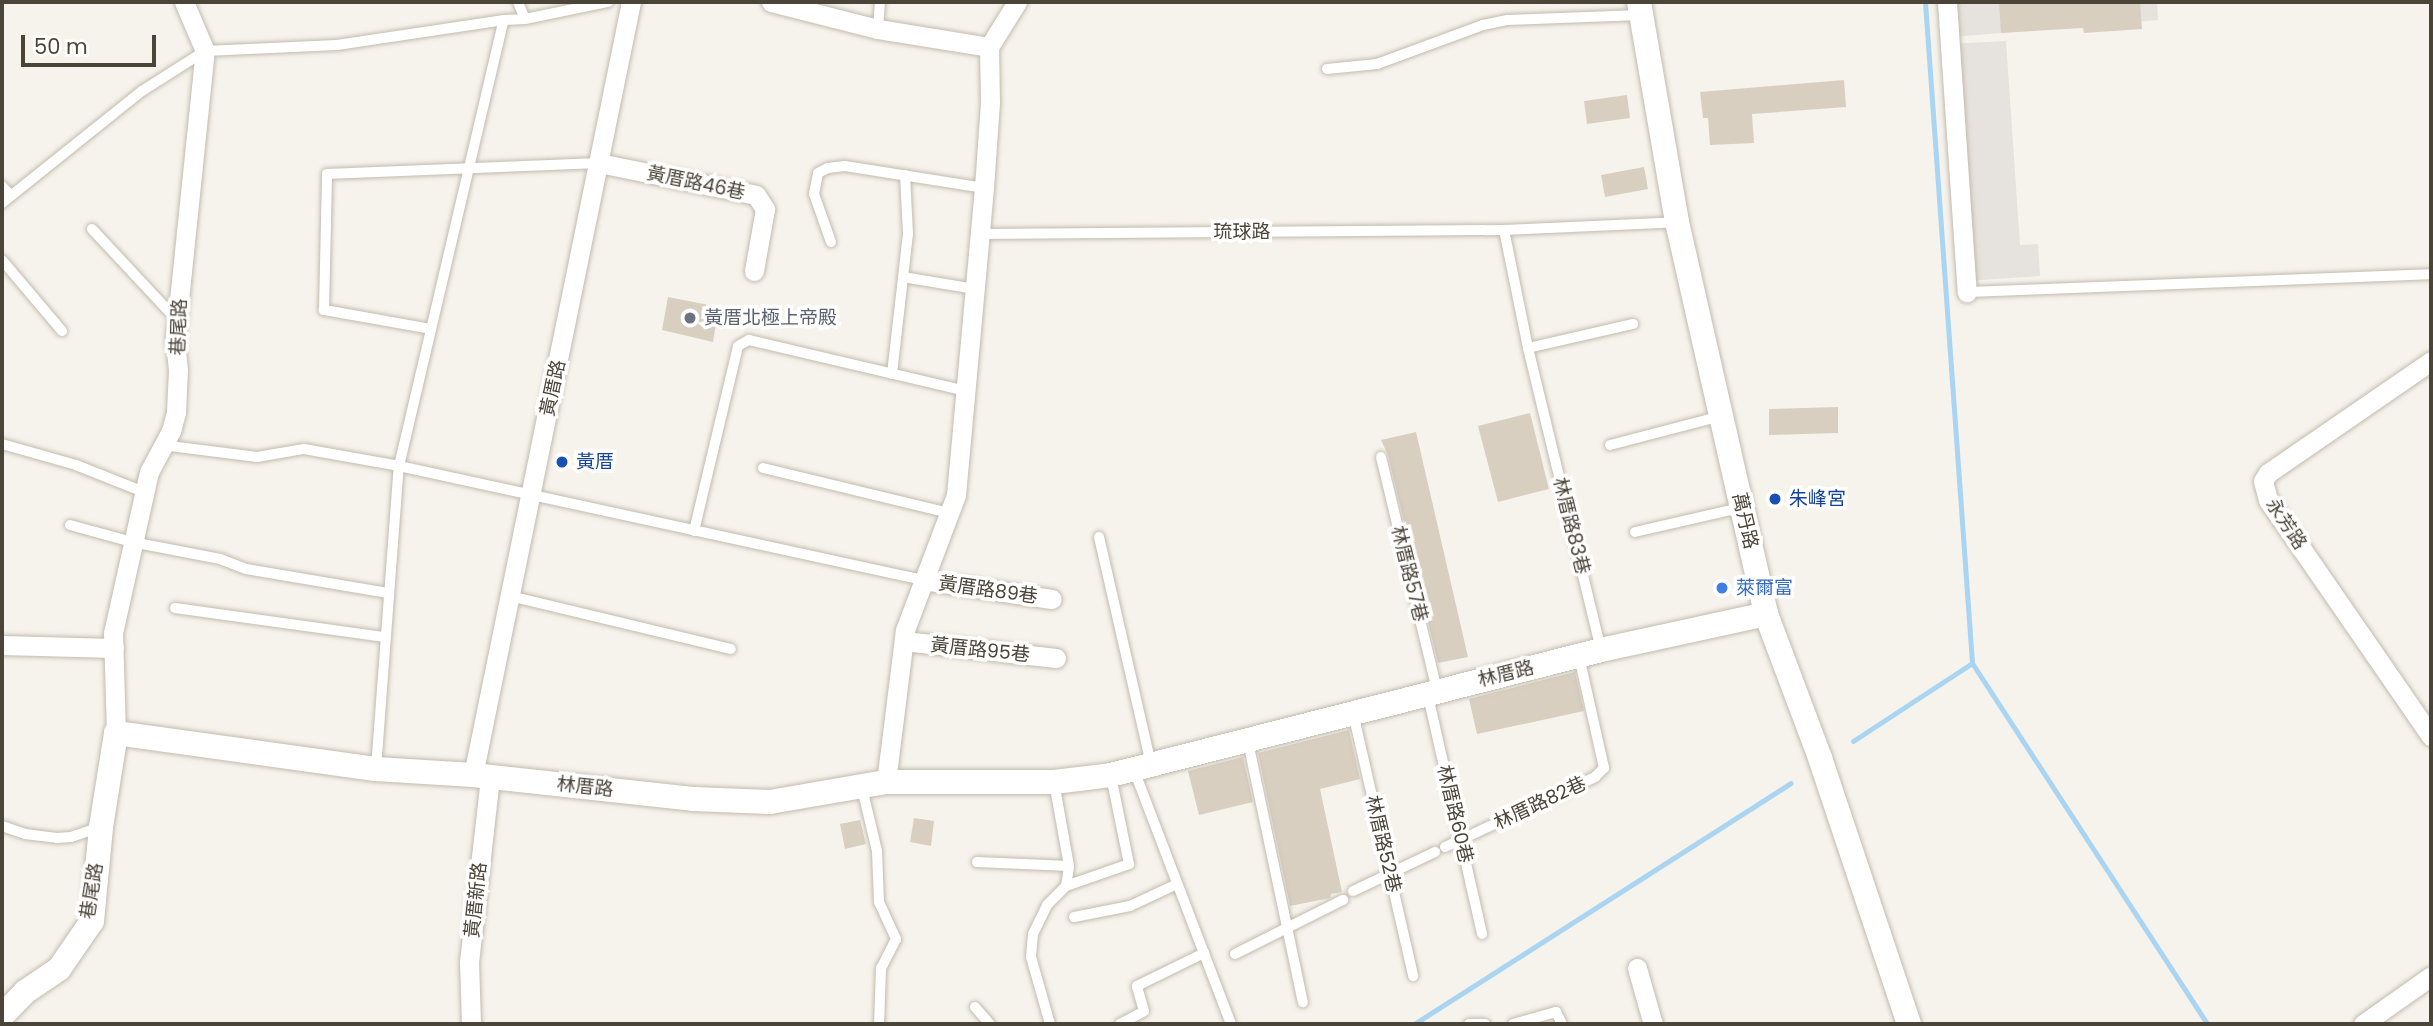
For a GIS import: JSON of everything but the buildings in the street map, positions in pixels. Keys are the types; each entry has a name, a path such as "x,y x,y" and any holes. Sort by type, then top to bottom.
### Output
{"street":[{"name":"巷尾路","path":"2,1016 25,992 59,969 92,921 101,827 116,733 113,633 153,458 162,445 176,412 177,320 205,51 184,2"},
{"name":"黃厝路","path":"481,776 510,596 631,2"},
{"path":"771,2 878,29 989,47"},
{"path":"886,782 904,641 923,580 956,495 968,391 984,188 990,103 989,47 1017,2"},
{"path":"1947,2 1967,292"},
{"name":"萬丹路","path":"1640,9 1677,222 1766,614 1824,770 1909,1024"},
{"name":"黃厝路46巷","path":"599,163 756,195 765,209 754,271"},
{"name":"永芳路","path":"2431,361 2268,473 2263,481 2269,500 2431,736"},
{"name":"黃厝路89巷","path":"923,580 1052,599"},
{"name":"林厝路","path":"116,733 376,769 481,776 693,799 770,803 886,782 1054,782 1132,770 1590,653 1766,614"},
{"name":"黃厝路95巷","path":"904,641 1056,658"},
{"path":"3,649 114,648"},
{"name":"黃厝新路","path":"471,1024 469,962 481,776"},
{"path":"1637,968 1653,1024"},
{"path":"2363,1024 2431,976"}],"lane":[{"path":"517,2 525,19"},
{"path":"2,203 142,91 205,51 337,45 525,19 608,2"},
{"path":"878,29 880,2"},
{"path":"1327,69 1390,60 1483,25 1507,20 1640,9"},
{"path":"376,769 398,466 504,20"},
{"path":"431,328 324,310 327,174 599,163"},
{"path":"831,242 814,194 818,173 845,166 984,188"},
{"path":"892,374 908,234 905,175"},
{"path":"2,186 11,195"},
{"name":"琉球路","path":"979,234 1504,230 1677,222"},
{"path":"92,229 177,320"},
{"path":"1504,230 1528,348 1633,324"},
{"path":"2,260 62,331"},
{"path":"1967,292 2431,274"},
{"path":"903,277 975,289"},
{"path":"694,531 738,346 749,340 968,391"},
{"name":"林厝路83巷","path":"1528,348 1590,653"},
{"path":"1610,445 1721,415"},
{"path":"2,444 76,465 144,492"},
{"path":"162,445 257,457 304,449 398,466 923,580"},
{"name":"林厝路57巷","path":"1381,457 1432,693"},
{"path":"763,468 949,513"},
{"path":"1635,532 1743,508"},
{"path":"70,525 132,541 220,558 246,569 388,593"},
{"path":"1050,1024 1031,957 1033,934 1047,905 1066,886 1129,864 1132,770 1099,537"},
{"path":"510,596 732,649"},
{"path":"175,608 385,637"},
{"name":"林厝路82巷","path":"1353,891 1595,777 1604,768 1590,653"},
{"name":"林厝路60巷","path":"1432,693 1482,934"},
{"name":"林厝路52巷","path":"1353,712 1413,976"},
{"path":"1248,740 1303,1002"},
{"path":"1132,770 1231,1024"},
{"path":"1054,782 1069,866 1066,886"},
{"path":"862,788 877,851 879,902 896,939 881,968 879,1024"},
{"path":"2,826 24,834 57,838 71,837 101,827"},
{"path":"977,862 1069,866"},
{"path":"1074,917 1130,906 1177,884"},
{"path":"1236,954 1343,900"},
{"path":"1120,1024 1144,1011 1137,986 1204,953"},
{"path":"975,1007 990,1024"},
{"path":"1513,1024 1556,1012 1562,1024"},
{"path":"1469,1024 1485,1024"}],"shaded area":[{"path":"1951,2 2157,2 2158,20 1953,37"},
{"path":"2006,41 2020,245 2038,244 2040,276 1964,281 1949,44"}],"waterway":[{"path":"1925,2 1972,663 2207,1024"},
{"path":"1853,741 1972,663"},
{"path":"1414,1024 1791,783"}],"place":[{"name":"黃厝北極上帝殿","path":"690,318"},
{"name":"黃厝","path":"562,462"},
{"name":"朱峰宮","path":"1775,499"},
{"name":"萊爾富","path":"1722,588"}]}
